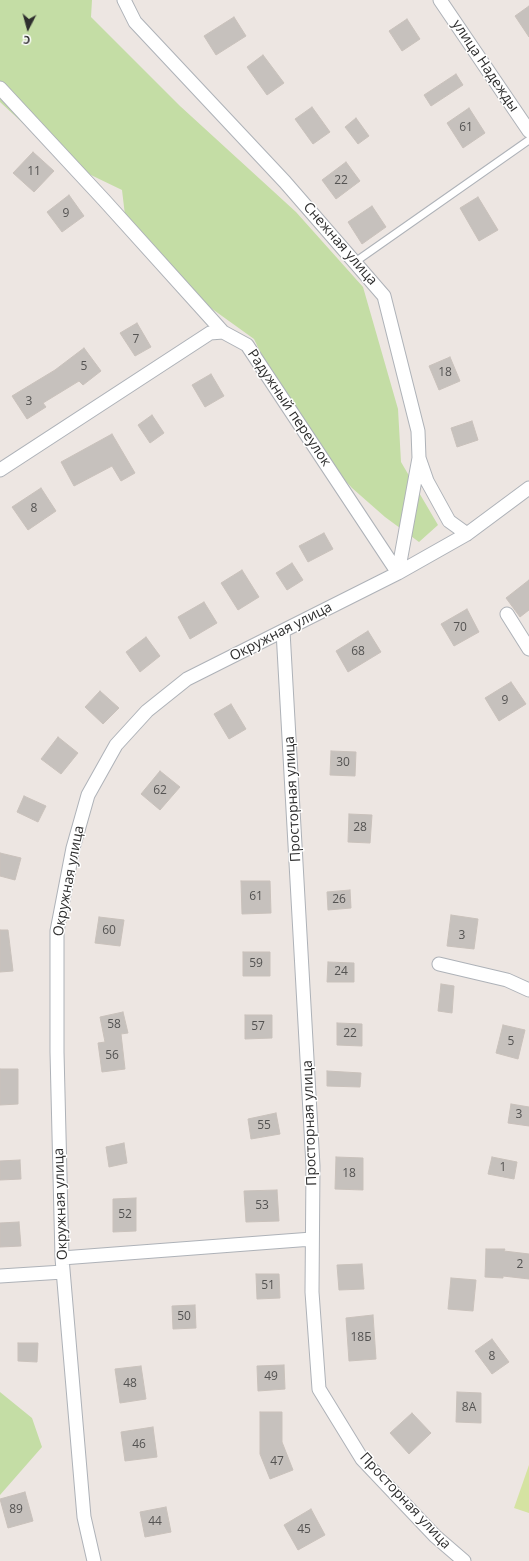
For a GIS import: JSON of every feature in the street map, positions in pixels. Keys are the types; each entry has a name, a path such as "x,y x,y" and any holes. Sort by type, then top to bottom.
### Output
{"street":[{"name":"Снежная улица","path":"124,0 135,22 285,182 384,296 418,431 420,458 428,481 449,521 468,534"},
{"name":"улица Надежды","path":"440,0 529,131"},
{"name":"Радужный переулок","path":"0,88 104,200 223,332 247,345 398,573"},
{"path":"0,470 210,333 223,332"},
{"path":"398,573 420,458"},
{"name":"Окружная улица","path":"94,1561 84,1517 63,1272 57,1052 57,931 73,848 88,795 116,745 147,712 187,679 398,573 468,534 529,488"},
{"path":"507,614 529,649"},
{"name":"Просторная улица","path":"283,631 313,1166 312,1292 319,1388 362,1459 435,1536 464,1561"},
{"path":"439,964 507,980 529,990"},
{"path":"62,1258 312,1239"},
{"path":"0,1276 63,1272"}],"lane":[{"path":"355,262 529,140"}],"green space":[{"path":"0,0 92,0 91,17 180,106 296,212 363,287 398,409 401,462 438,525 419,542 385,517 352,488 296,427 254,339 190,293 127,232 122,190 66,163 0,102"},
{"path":"0,1392 32,1418 42,1447 0,1495"},
{"path":"529,1465 529,1513 514,1508"}],"building":[{"path":"529,6 529,37 515,16"},
{"path":"234,17 246,36 216,55 204,36"},
{"path":"407,19 420,39 402,51 389,31"},
{"path":"263,55 284,83 267,95 247,67"},
{"path":"456,74 463,85 431,106 424,95"},
{"path":"312,107 330,132 313,144 295,119"},
{"path":"469,108 485,133 463,148 447,123"},
{"path":"356,118 369,136 358,144 345,127"},
{"path":"33,152 54,171 34,192 13,173"},
{"path":"346,162 360,181 336,199 322,180"},
{"path":"69,195 84,216 62,232 47,212"},
{"path":"478,197 498,230 479,241 460,208"},
{"path":"372,206 386,227 362,244 348,222"},
{"path":"137,323 151,347 135,356 120,333"},
{"path":"84,348 101,371 83,385 79,381 43,403 46,407 27,419 12,396 55,370"},
{"path":"450,357 460,381 439,390 429,366"},
{"path":"211,374 224,396 205,407 192,385"},
{"path":"152,415 164,433 150,443 138,425"},
{"path":"472,421 478,440 457,447 451,428"},
{"path":"112,434 135,473 121,481 112,466 74,486 61,462"},
{"path":"41,488 56,511 28,530 12,507"},
{"path":"324,533 333,549 308,562 299,546"},
{"path":"292,563 303,580 287,590 276,573"},
{"path":"242,570 259,597 238,610 221,583"},
{"path":"529,580 529,610 520,617 506,598"},
{"path":"204,602 217,623 190,639 178,617"},
{"path":"467,609 479,632 454,646 441,624"},
{"path":"368,631 381,652 348,672 336,651"},
{"path":"146,637 160,656 140,672 126,652"},
{"path":"511,682 526,704 499,721 485,698"},
{"path":"100,691 119,708 103,724 85,707"},
{"path":"231,704 246,729 229,739 214,714"},
{"path":"58,737 78,753 61,774 41,759"},
{"path":"331,751 356,752 355,776 330,775"},
{"path":"160,771 180,787 160,810 141,794"},
{"path":"24,796 46,806 38,822 17,812"},
{"path":"349,814 372,815 370,843 348,842"},
{"path":"0,853 21,858 15,880 0,876"},
{"path":"241,881 270,881 271,913 242,914"},
{"path":"350,890 351,908 328,910 327,892"},
{"path":"451,915 478,919 474,949 447,946"},
{"path":"99,917 124,920 120,946 95,943"},
{"path":"0,930 8,930 13,971 0,972"},
{"path":"243,952 270,952 270,976 243,976"},
{"path":"328,962 354,963 354,982 327,982"},
{"path":"441,984 454,986 452,1013 438,1011"},
{"path":"123,1012 128,1033 121,1034 125,1069 102,1072 98,1043 105,1042 100,1017"},
{"path":"245,1015 272,1015 272,1038 245,1039"},
{"path":"337,1023 362,1024 362,1046 337,1045"},
{"path":"503,1025 525,1030 518,1059 496,1053"},
{"path":"0,1069 18,1069 18,1104 0,1105"},
{"path":"327,1071 361,1073 360,1087 327,1086"},
{"path":"511,1104 529,1107 529,1126 508,1123"},
{"path":"276,1113 280,1134 251,1139 248,1119"},
{"path":"124,1143 127,1163 109,1167 106,1147"},
{"path":"336,1157 363,1158 363,1190 335,1189"},
{"path":"492,1157 517,1162 514,1179 488,1174"},
{"path":"20,1160 21,1179 0,1180 0,1161"},
{"path":"277,1190 279,1221 246,1222 244,1191"},
{"path":"136,1198 136,1231 113,1232 113,1199"},
{"path":"19,1222 21,1246 0,1247 0,1223"},
{"path":"486,1249 505,1249 504,1251 529,1254 529,1279 503,1276 503,1278 485,1277"},
{"path":"362,1264 364,1289 339,1290 337,1265"},
{"path":"256,1274 279,1274 280,1298 257,1299"},
{"path":"451,1278 476,1280 473,1311 448,1309"},
{"path":"195,1305 196,1328 173,1329 172,1306"},
{"path":"373,1315 376,1359 349,1361 346,1318"},
{"path":"492,1339 509,1362 492,1374 475,1351"},
{"path":"18,1343 38,1343 37,1362 18,1361"},
{"path":"284,1365 285,1389 258,1391 257,1366"},
{"path":"141,1366 146,1399 120,1403 115,1369"},
{"path":"457,1392 481,1393 481,1423 456,1422"},
{"path":"260,1412 282,1412 282,1442 293,1470 270,1479 260,1454"},
{"path":"412,1413 431,1433 409,1454 390,1433"},
{"path":"153,1427 157,1457 125,1461 121,1432"},
{"path":"25,1492 33,1521 8,1528 0,1499"},
{"path":"166,1507 171,1532 145,1537 140,1512"},
{"path":"311,1509 325,1535 298,1550 284,1525"}]}
